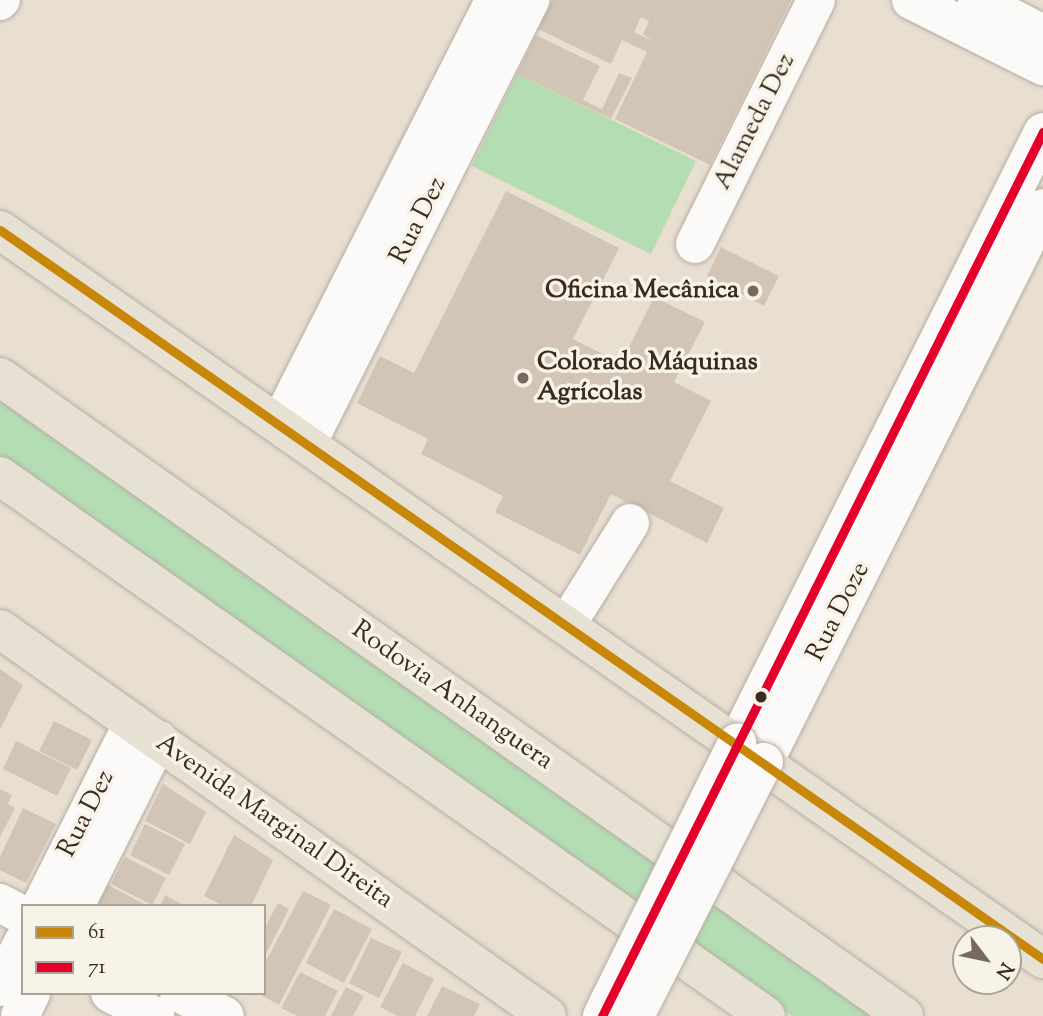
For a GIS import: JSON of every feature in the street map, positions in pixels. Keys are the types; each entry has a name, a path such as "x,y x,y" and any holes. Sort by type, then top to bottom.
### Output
{"main road":[{"path":"0,230 568,624 1043,959"},
{"name":"Rodovia Anhanguera","path":"0,377 904,1016"},
{"path":"0,476 766,1016"},
{"name":"Avenida Marginal Direita","path":"0,629 547,1016"}],"street":[{"name":"Rua Dez","path":"294,433 495,0"},
{"name":"Rua Dez","path":"294,433 530,0"},
{"name":"Alameda Dez","path":"695,244 816,0"},
{"path":"911,0 1043,66"},
{"path":"977,0 1043,34"},
{"name":"Rua Doze","path":"635,1016 750,753 1043,132"},
{"name":"Rua Doze","path":"601,1016 750,753 1043,208"},
{"path":"568,624 630,523"},
{"name":"Rua Dez","path":"42,904 146,732"},
{"name":"Rua Dez","path":"76,904 146,732"},
{"path":"0,903 18,939 0,987"},
{"path":"20,1016 30,995"},
{"path":"114,995 155,1016"},
{"path":"183,995 225,1016"}],"green space":[{"path":"517,74 696,161 651,254 472,166"},
{"path":"0,397 877,1016 792,1016 708,957 0,456"}],"building":[{"path":"552,0 791,0 710,165 615,119 647,52 622,40 611,64 538,29","holes":["641,17 649,21 643,34 652,41 634,32"]},
{"path":"536,35 600,66 583,100 602,109 619,73 632,78 611,119 517,74"},
{"name":"Colorado Máquinas Agrícolas","path":"506,191 619,248 573,339 621,363 654,297 705,322 674,382 711,401 670,481 724,508 707,543 611,494 580,555 495,512 503,496 421,454 428,439 357,403 380,356 414,373"},
{"name":"Oficina Mecânica","path":"721,247 779,276 764,306 707,276"},
{"path":"0,669 23,685 0,729"},
{"path":"54,721 92,740 77,770 39,751"},
{"path":"16,741 71,768 57,796 3,769"},
{"path":"163,784 206,812 190,844 145,821"},
{"path":"0,789 12,795 8,804 15,808 0,837"},
{"path":"23,808 56,824 26,883 0,870 0,857"},
{"path":"145,824 185,844 169,875 130,855"},
{"path":"234,835 273,860 252,904 220,904 204,896"},
{"path":"125,857 166,878 153,904 111,884"},
{"path":"108,885 144,904 98,904"},
{"path":"303,891 331,905 279,1005 261,995 266,995 266,961"},
{"path":"165,895 181,904 161,904"},
{"path":"278,903 289,909 266,954 266,925"},
{"path":"334,909 372,929 344,983 306,963"},
{"path":"371,938 402,952 379,998 349,983"},
{"path":"403,963 434,979 415,1016 397,1016 380,1007"},
{"path":"300,972 338,991 325,1016 297,1016 281,1008"},
{"path":"442,986 480,1004 474,1016 427,1016"},
{"path":"346,987 364,996 353,1016 331,1016"}],"transit line":[{"name":"71","path":"602,1016 1043,132"},
{"name":"61","path":"0,230 1043,959"}],"place":[{"name":"Oficina Mecânica","path":"753,291"},
{"name":"Colorado Máquinas Agrícolas","path":"523,378"}]}
